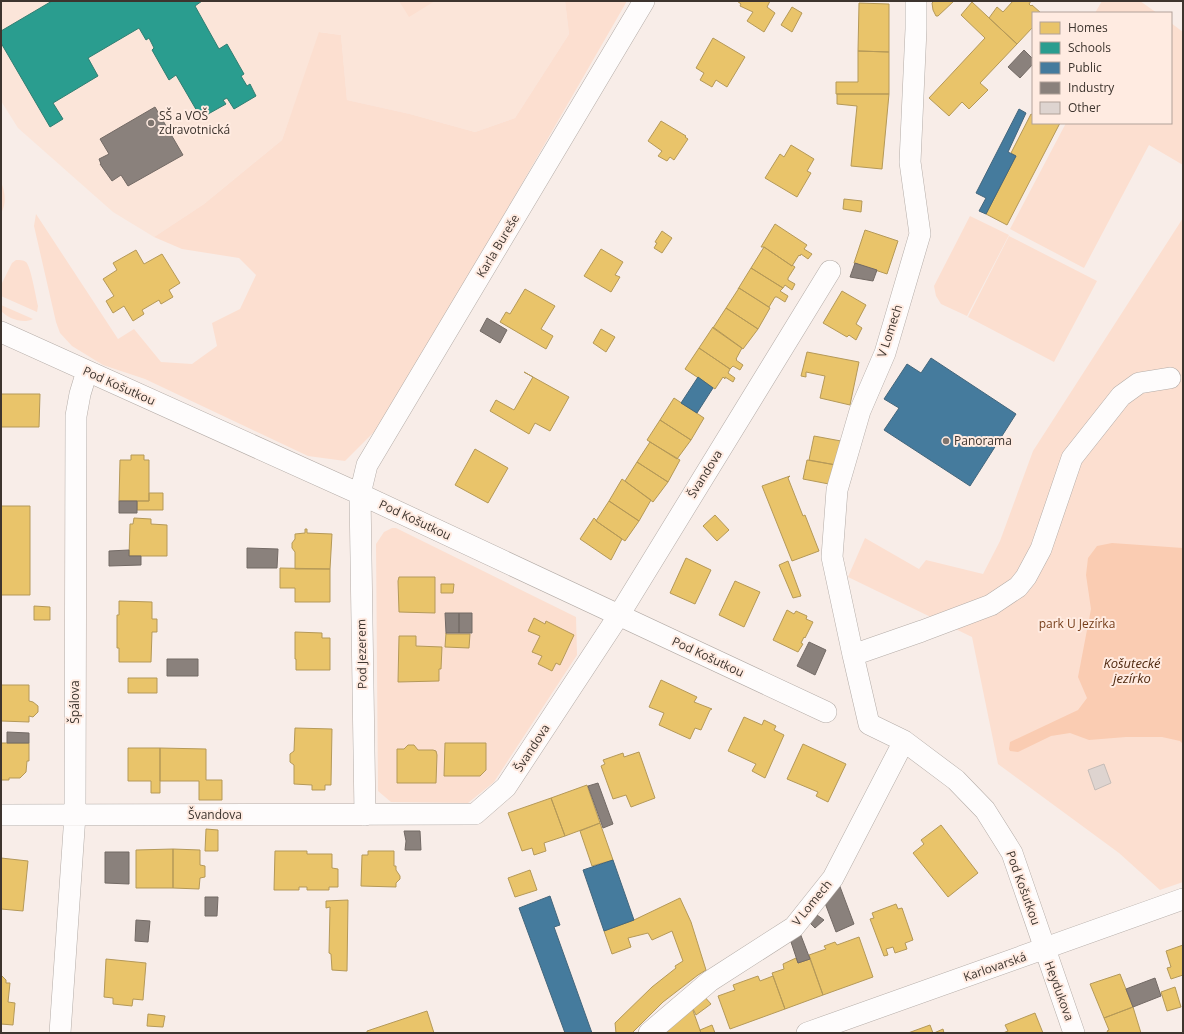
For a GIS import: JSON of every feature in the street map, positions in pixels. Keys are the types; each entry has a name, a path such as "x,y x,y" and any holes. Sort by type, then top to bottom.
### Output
{"street":[{"name":"Karla Bureše","path":"360,494 367,465 644,1"},
{"name":"V Lomech","path":"869,724 832,557 837,490 860,411 885,353 920,234 910,162 916,1"},
{"name":"Švandova","path":"1,815 474,814 506,787 619,615 830,271"},
{"name":"Pod Košutkou","path":"1,332 360,494 826,712"},
{"name":"Špálova","path":"60,1033 75,815 76,416 80,394 87,372"},
{"path":"853,655 991,605 1018,587 1026,577 1041,549 1072,458 1121,396 1139,383 1170,378"},
{"name":"Pod Jezerem","path":"360,494 365,815"},
{"name":"Pod Košutkou","path":"869,724 904,742 956,780 986,810 1012,853 1044,949"},
{"name":"V Lomech","path":"649,1033 710,981 794,927 833,878 904,742"},
{"name":"Karlovarská","path":"807,1033 1183,899"},
{"name":"Heydukova","path":"1044,949 1074,1033"}],"shaded area":[{"name":"SŠ a VOŠ zdravotnická","path":"1,1 565,1 569,34 515,118 475,132 410,114 347,100 341,35 320,32 282,140 204,204 154,237 113,212 18,128 1,101"}],"green space":[{"path":"399,1 435,1 409,17"},
{"path":"565,1 627,1 380,426 345,461 308,456 145,379 103,365 72,346 60,333 56,322 34,226 36,214 118,339 134,329 161,362 192,364 217,346 212,323 240,309 256,275 239,258 182,249 154,237 204,204 282,140 319,32 341,35 347,100 410,114 475,132 515,118 569,34"},
{"path":"1102,1 1140,1 1156,12 1096,12"},
{"path":"1172,24 1183,32 1183,165 1149,145 1084,268 1010,229 1065,124 1172,124"},
{"path":"1,182 4,189 5,198 1,213"},
{"path":"970,216 1009,235 967,316 941,304 936,296 934,286"},
{"name":"park U Jezírka","path":"1183,218 1183,882 1160,890 1119,853 998,764 972,637 848,577 865,538 919,569 926,560 983,574 1000,541 1033,451"},
{"path":"1009,236 1097,281 1054,362 968,317"},
{"path":"16,260 24,261 28,265 38,306 37,312 1,296 1,285 12,263"},
{"path":"1,305 33,319 25,321 16,320 1,311"},
{"path":"392,528 396,528 576,617 577,655 494,782 468,803 391,802 378,791 376,544 384,532"}],"water":[{"name":"Košutecké jezírko","path":"1112,543 1183,548 1183,744 1180,741 1162,737 1126,737 1089,740 1070,733 1051,736 1018,752 1010,751 1010,742 1078,710 1087,698 1078,677 1091,609 1086,575 1088,558 1097,546"}],"building: Homes":[{"path":"737,1 770,1 767,7 775,13 764,32 747,21 753,12 740,6 741,4"},
{"path":"934,1 954,1 938,16 936,16 932,3"},
{"path":"1013,1 1031,1 1029,4 1040,12 1032,12 1032,28 1017,44 989,18 997,7 1003,12"},
{"path":"972,2 1017,44 980,83 988,90 969,109 962,102 949,116 929,98 985,38 961,15"},
{"path":"859,3 889,4 889,52 858,51"},
{"path":"792,7 802,13 792,32 781,25"},
{"path":"713,38 745,57 727,87 716,80 712,87 700,80 704,73 696,68"},
{"path":"858,51 889,52 889,94 836,94 836,82 858,82"},
{"path":"837,94 889,94 882,169 851,166 857,106 837,104"},
{"path":"1031,114 1032,124 1059,124 1007,225 986,214 1016,156 1011,153"},
{"path":"661,121 686,136 685,137 688,139 674,160 670,157 667,161 658,156 662,151 648,141"},
{"path":"791,145 814,159 807,171 811,173 797,197 765,178 780,154 784,157"},
{"path":"844,199 862,201 861,212 843,209"},
{"path":"775,224 807,245 804,249 812,254 808,259 801,254 792,266 764,247 761,247"},
{"path":"865,230 898,241 887,274 854,263"},
{"path":"662,231 672,238 662,253 654,248 657,243 655,242"},
{"path":"764,247 795,267 788,278 788,280 795,284 792,290 785,285 783,288 751,268"},
{"path":"601,249 623,262 615,275 620,277 611,292 584,276"},
{"path":"136,250 144,264 162,254 180,283 169,290 173,297 161,304 159,300 142,310 144,314 133,321 124,306 113,313 106,301 114,296 103,279 117,270 113,263"},
{"path":"751,268 783,288 780,291 788,296 785,302 775,297 769,307 739,288 738,289"},
{"path":"739,288 770,308 758,329 726,308"},
{"path":"525,289 555,306 541,329 553,336 546,349 500,322 506,312 510,314"},
{"path":"842,291 866,305 856,324 862,328 856,340 849,335 847,337 823,323"},
{"path":"726,308 758,329 743,349 713,328"},
{"path":"713,327 742,348 736,359 743,365 740,370 733,366 730,369 699,348"},
{"path":"601,329 615,337 606,352 593,343"},
{"path":"699,348 730,369 728,373 735,378 733,382 723,377 715,389 685,369"},
{"path":"807,352 859,362 850,405 820,398 825,376 806,372 806,377 801,376"},
{"path":"533,377 569,397 550,431 535,423 529,434 490,411 496,400 514,410"},
{"path":"1,394 40,394 39,427 1,427"},
{"path":"674,398 704,418 691,440 660,420"},
{"path":"660,420 691,440 677,459 647,440"},
{"path":"814,436 841,441 836,465 809,460"},
{"path":"650,442 680,460 668,482 637,462"},
{"path":"475,449 508,468 488,503 455,485"},
{"path":"131,455 144,455 144,460 149,460 149,501 119,501 120,460 131,460"},
{"path":"807,460 836,465 834,485 803,479"},
{"path":"637,462 668,482 653,502 625,481"},
{"path":"790,476 788,478 819,551 792,561 762,486"},
{"path":"622,479 651,500 639,521 609,501"},
{"path":"149,493 163,493 163,510 137,510 137,501 149,501"},
{"path":"609,501 639,521 625,541 596,521"},
{"path":"1,506 30,506 30,595 1,595"},
{"path":"715,515 729,530 717,541 703,526"},
{"path":"134,518 151,519 151,524 167,525 167,556 129,556 130,524 133,524"},
{"path":"594,518 622,539 611,560 580,539"},
{"path":"305,529 307,529 307,533 332,534 330,569 295,569 295,552 292,548 292,543 295,539 295,534 305,533"},
{"path":"686,558 711,570 695,604 670,593"},
{"path":"788,561 801,596 793,598 779,565"},
{"path":"280,568 330,569 330,602 295,602 295,588 280,588"},
{"path":"399,577 435,577 435,613 399,612"},
{"path":"735,581 760,592 744,627 719,615"},
{"path":"441,584 454,584 453,593 441,593"},
{"path":"119,601 152,602 152,619 157,619 157,632 152,632 151,662 119,662 119,648 117,648 117,615 119,615"},
{"path":"34,606 50,607 50,620 34,620"},
{"path":"787,610 794,614 796,611 807,616 806,619 813,622 801,643 803,644 798,652 773,640"},
{"path":"534,618 545,624 546,621 574,635 560,665 556,663 552,671 538,664 542,656 532,652 540,636 528,631"},
{"path":"295,632 322,633 322,638 330,638 330,670 296,670"},
{"path":"446,633 470,634 469,648 445,647"},
{"path":"399,636 416,636 416,646 442,647 439,681 398,682"},
{"path":"128,678 157,678 157,693 128,693"},
{"path":"661,680 697,697 694,702 712,709 710,710 701,730 695,728 690,739 659,725 664,713 649,707"},
{"path":"1,685 29,685 29,701 38,706 38,712 33,717 29,716 29,722 1,721"},
{"path":"744,717 762,725 764,720 776,726 774,730 784,735 765,778 752,771 756,764 728,751"},
{"path":"295,728 332,729 331,785 325,785 325,790 312,790 312,785 294,784 294,765 290,762 290,754 294,751"},
{"path":"1,743 29,743 29,761 27,761 26,772 20,778 1,780"},
{"path":"445,743 486,743 486,770 480,776 444,776"},
{"path":"803,744 846,764 828,802 816,796 818,792 787,779"},
{"path":"408,745 414,745 418,750 436,751 436,783 397,783 397,749 404,749"},
{"path":"128,748 160,748 160,793 151,793 151,781 128,781"},
{"path":"160,748 206,749 206,780 222,780 222,800 199,800 199,781 160,781"},
{"path":"639,752 655,798 631,807 626,795 613,799 601,766 605,764 603,760 623,753 624,757"},
{"path":"587,785 600,823 565,836 551,798"},
{"path":"551,798 565,836 544,843 546,851 534,855 532,848 522,851 508,813"},
{"path":"600,823 613,860 592,866 580,831"},
{"path":"941,825 978,873 948,897 913,853 924,844 921,840"},
{"path":"206,829 218,830 218,851 205,851"},
{"path":"173,849 200,850 200,865 205,866 205,877 200,878 199,889 173,888"},
{"path":"173,849 173,888 136,888 136,850"},
{"path":"275,851 307,851 307,854 332,854 332,868 338,869 338,887 329,887 329,890 307,890 307,887 299,887 299,890 274,890"},
{"path":"368,851 394,851 394,866 396,866 396,870 400,876 400,879 396,883 396,887 361,886 362,855 368,855"},
{"path":"1,858 28,861 23,911 1,909"},
{"path":"530,870 537,890 515,897 508,878"},
{"path":"680,898 691,922 706,970 663,1002 632,1033 616,1033 615,1023 652,987 676,968 675,966 683,961 672,931 652,940 648,933 628,938 631,947 612,954 604,931 634,920"},
{"path":"348,900 347,971 332,970 331,954 329,953 330,907 326,908 326,901"},
{"path":"896,904 898,909 902,908 913,940 905,943 907,949 895,953 893,947 886,949 888,955 884,956 870,919 874,918 872,913"},
{"path":"859,937 873,977 823,995 809,955 826,949 824,946 835,942 837,945"},
{"path":"1183,945 1183,975 1171,979 1167,968 1171,967 1166,951"},
{"path":"796,958 798,963 810,959 823,995 785,1009 772,973 784,969 783,964"},
{"path":"106,959 146,963 143,1000 133,999 132,1006 113,1004 113,998 104,997"},
{"path":"1120,974 1133,1007 1104,1018 1090,984"},
{"path":"1,975 6,980 6,983 10,983 8,1002 15,1003 13,1025 1,1024"},
{"path":"758,976 760,981 773,976 785,1009 730,1029 718,996 735,990 733,985"},
{"path":"1175,987 1181,1007 1167,1011 1161,992"},
{"path":"703,995 711,1004 696,1015 691,1005"},
{"path":"691,1005 701,1033 658,1033"},
{"path":"1133,1007 1141,1033 1108,1033 1107,1031 1109,1030 1104,1018"},
{"path":"427,1011 434,1033 367,1033 367,1031"},
{"path":"1035,1013 1043,1033 1003,1033 1008,1031 1005,1025"},
{"path":"148,1014 165,1016 163,1027 147,1026"},
{"path":"712,1025 715,1033 701,1033 700,1030"},
{"path":"930,1025 933,1033 908,1033"},
{"path":"943,1029 944,1033 934,1033"}],"building: Schools":[{"name":"SŠ a VOŠ zdravotnická","path":"52,1 202,1 195,6 219,49 227,44 244,74 241,76 247,86 250,84 256,96 234,109 227,98 223,100 226,104 201,118 176,75 169,80 152,50 154,48 149,38 146,40 139,28 88,58 98,76 53,103 63,119 50,127 1,43 1,31"}],"building: Public":[{"path":"1019,109 1026,113 1008,152 1016,156 986,214 979,211 986,198 976,193"},
{"path":"931,358 1016,414 970,486 884,430 899,408 884,399 907,364 921,373"},
{"path":"698,377 713,388 697,413 681,403"},
{"path":"613,860 634,920 604,931 583,870"},
{"path":"550,896 560,925 554,927 592,1033 565,1033 519,908"}],"building: Industry":[{"path":"1024,50 1032,58 1032,65 1020,78 1008,67"},
{"path":"155,107 183,155 128,186 121,175 112,181 100,164 99,159 109,154 100,139"},
{"path":"855,263 877,270 873,281 850,277"},
{"path":"487,318 507,330 500,343 480,331"},
{"path":"119,501 137,501 137,513 119,513"},
{"path":"247,548 278,549 277,568 247,568"},
{"path":"129,550 129,556 141,556 141,565 109,566 109,551"},
{"path":"445,613 459,613 459,633 446,633"},
{"path":"459,613 472,613 472,633 459,633"},
{"path":"809,642 826,650 815,675 797,666"},
{"path":"167,659 198,659 198,676 167,676"},
{"path":"7,732 29,733 29,743 7,743"},
{"path":"598,783 613,824 603,828 588,786"},
{"path":"404,831 420,831 421,850 405,850 406,841"},
{"path":"105,852 129,852 129,884 105,883"},
{"path":"839,884 854,924 836,932 825,903"},
{"path":"205,897 218,897 217,916 205,916"},
{"path":"817,915 824,920 815,928 809,922"},
{"path":"136,920 150,921 148,942 135,941"},
{"path":"800,933 810,959 798,963 790,939"},
{"path":"1155,978 1161,996 1133,1007 1126,989"}],"building: Other":[{"path":"1104,764 1111,783 1095,790 1088,770"}],"place":[{"name":"SŠ a VOŠ zdravotnická","path":"151,123"},
{"name":"Panorama","path":"946,441"}]}
